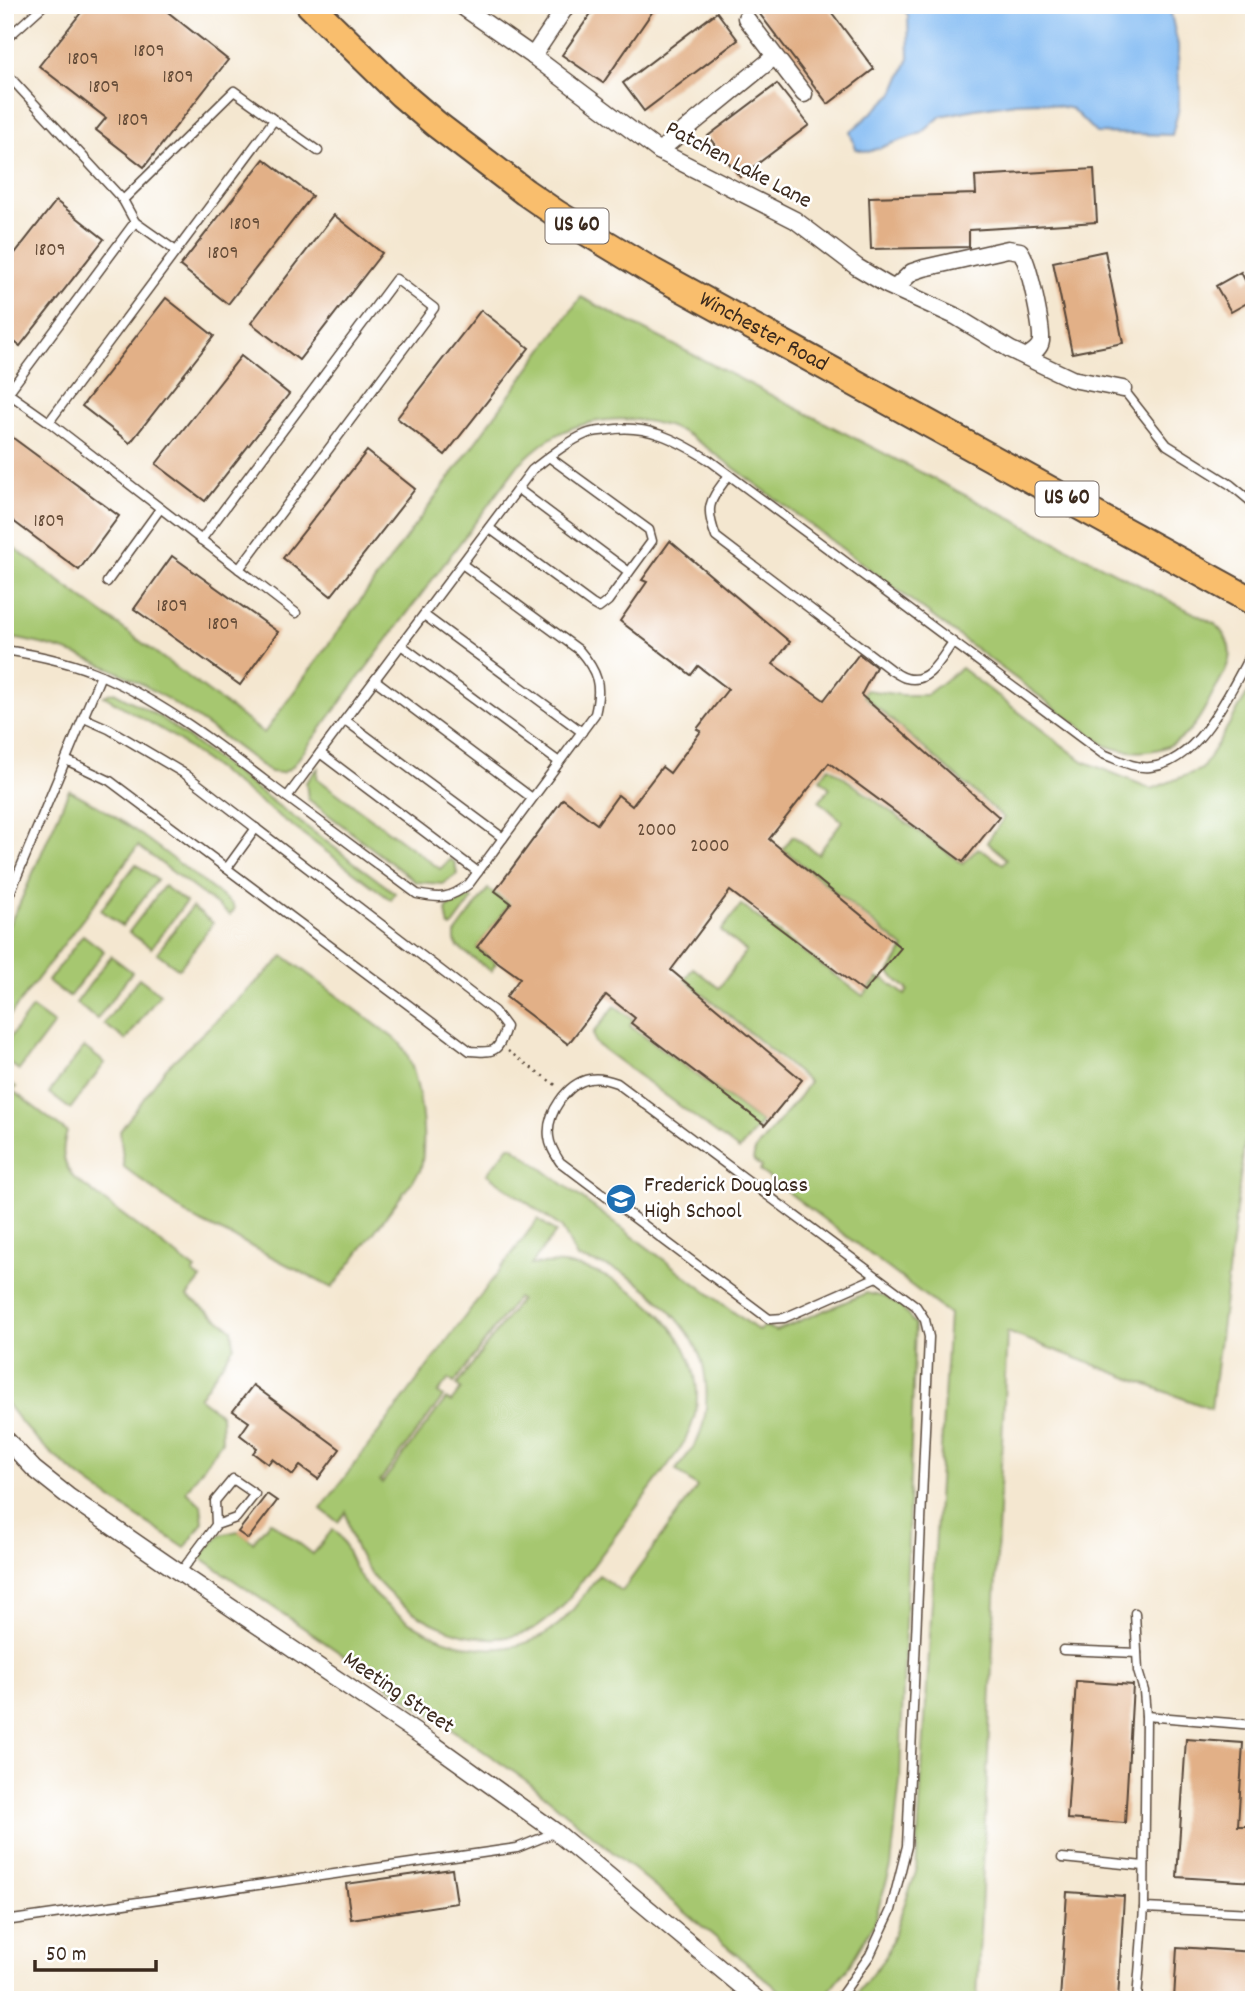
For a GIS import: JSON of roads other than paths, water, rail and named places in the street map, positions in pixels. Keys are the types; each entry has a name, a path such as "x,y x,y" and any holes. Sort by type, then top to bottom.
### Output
{"highway":[{"name":"Winchester Road","path":"310,5 401,94 436,124 557,214 665,278 1254,602"}],"street":[{"name":"Patchen Lake Lane","path":"460,5 659,151 795,220 857,267 955,316 1011,350 1072,379 1123,389"},
{"path":"533,56 567,5"},
{"path":"746,18 804,94"},
{"path":"659,151 774,57"},
{"path":"895,288 912,272 924,268 1008,249 1020,251 1025,257 1041,341 1038,349 1026,357"},
{"name":"Meeting Street","path":"5,1438 34,1469 60,1489 436,1746 556,1832 758,2000"}],"lane":[{"path":"5,40 44,5"},
{"path":"5,72 124,200 135,222 176,251"},
{"path":"124,200 234,91 318,151"},
{"path":"49,422 274,120"},
{"path":"135,222 7,392 296,613"},
{"path":"201,540 396,279 434,307 239,569"},
{"path":"1123,389 1167,445 1231,485 1254,504"},
{"path":"287,797 532,471 588,433 621,427 649,430 679,441 729,475 1103,754 1127,763 1149,768 1171,761 1203,736 1254,648"},
{"path":"489,528 599,608 608,601 652,541 649,530 549,457"},
{"path":"729,475 713,498 709,517 716,537 891,670 906,678 919,679 932,672 953,642"},
{"path":"518,489 629,572"},
{"path":"107,582 160,509"},
{"path":"5,650 68,663 101,675 152,700 214,742 417,894 435,898 455,895 469,884 595,714 599,684 592,665 579,650 462,564"},
{"path":"424,615 582,732"},
{"path":"401,645 559,762"},
{"path":"5,905 101,675"},
{"path":"375,680 533,798"},
{"path":"66,760 110,781 470,1051 489,1052 500,1045 506,1027 494,1011 185,774 109,729 84,718"},
{"path":"345,720 503,838"},
{"path":"320,753 478,872"},
{"path":"227,869 256,828"},
{"path":"838,2000 870,1955 891,1910 906,1846 929,1338 925,1320 916,1306 617,1083 606,1079 590,1079 576,1085 566,1093 554,1112 548,1129 552,1149 560,1162 769,1319 784,1318 877,1277"},
{"path":"180,1573 216,1524 236,1518 255,1494 233,1479 215,1502 216,1524"},
{"path":"1135,1612 1138,1671 1144,1691 1146,1716 1144,1908 1137,2000"},
{"path":"1063,1650 1137,1653"},
{"path":"1146,1716 1254,1725"},
{"path":"5,1921 517,1848 556,1832"},
{"path":"1062,1858 1144,1866"},
{"path":"1144,1908 1254,1913"}],"water":[{"path":"900,5 1169,5 1178,45 1179,108 1172,135 1096,133 1072,109 1041,102 1016,103 941,116 922,133 868,152 856,149 850,132 894,93 909,58 908,15"}],"place":[{"name":"Frederick Douglass High School","path":"621,1199"}]}
